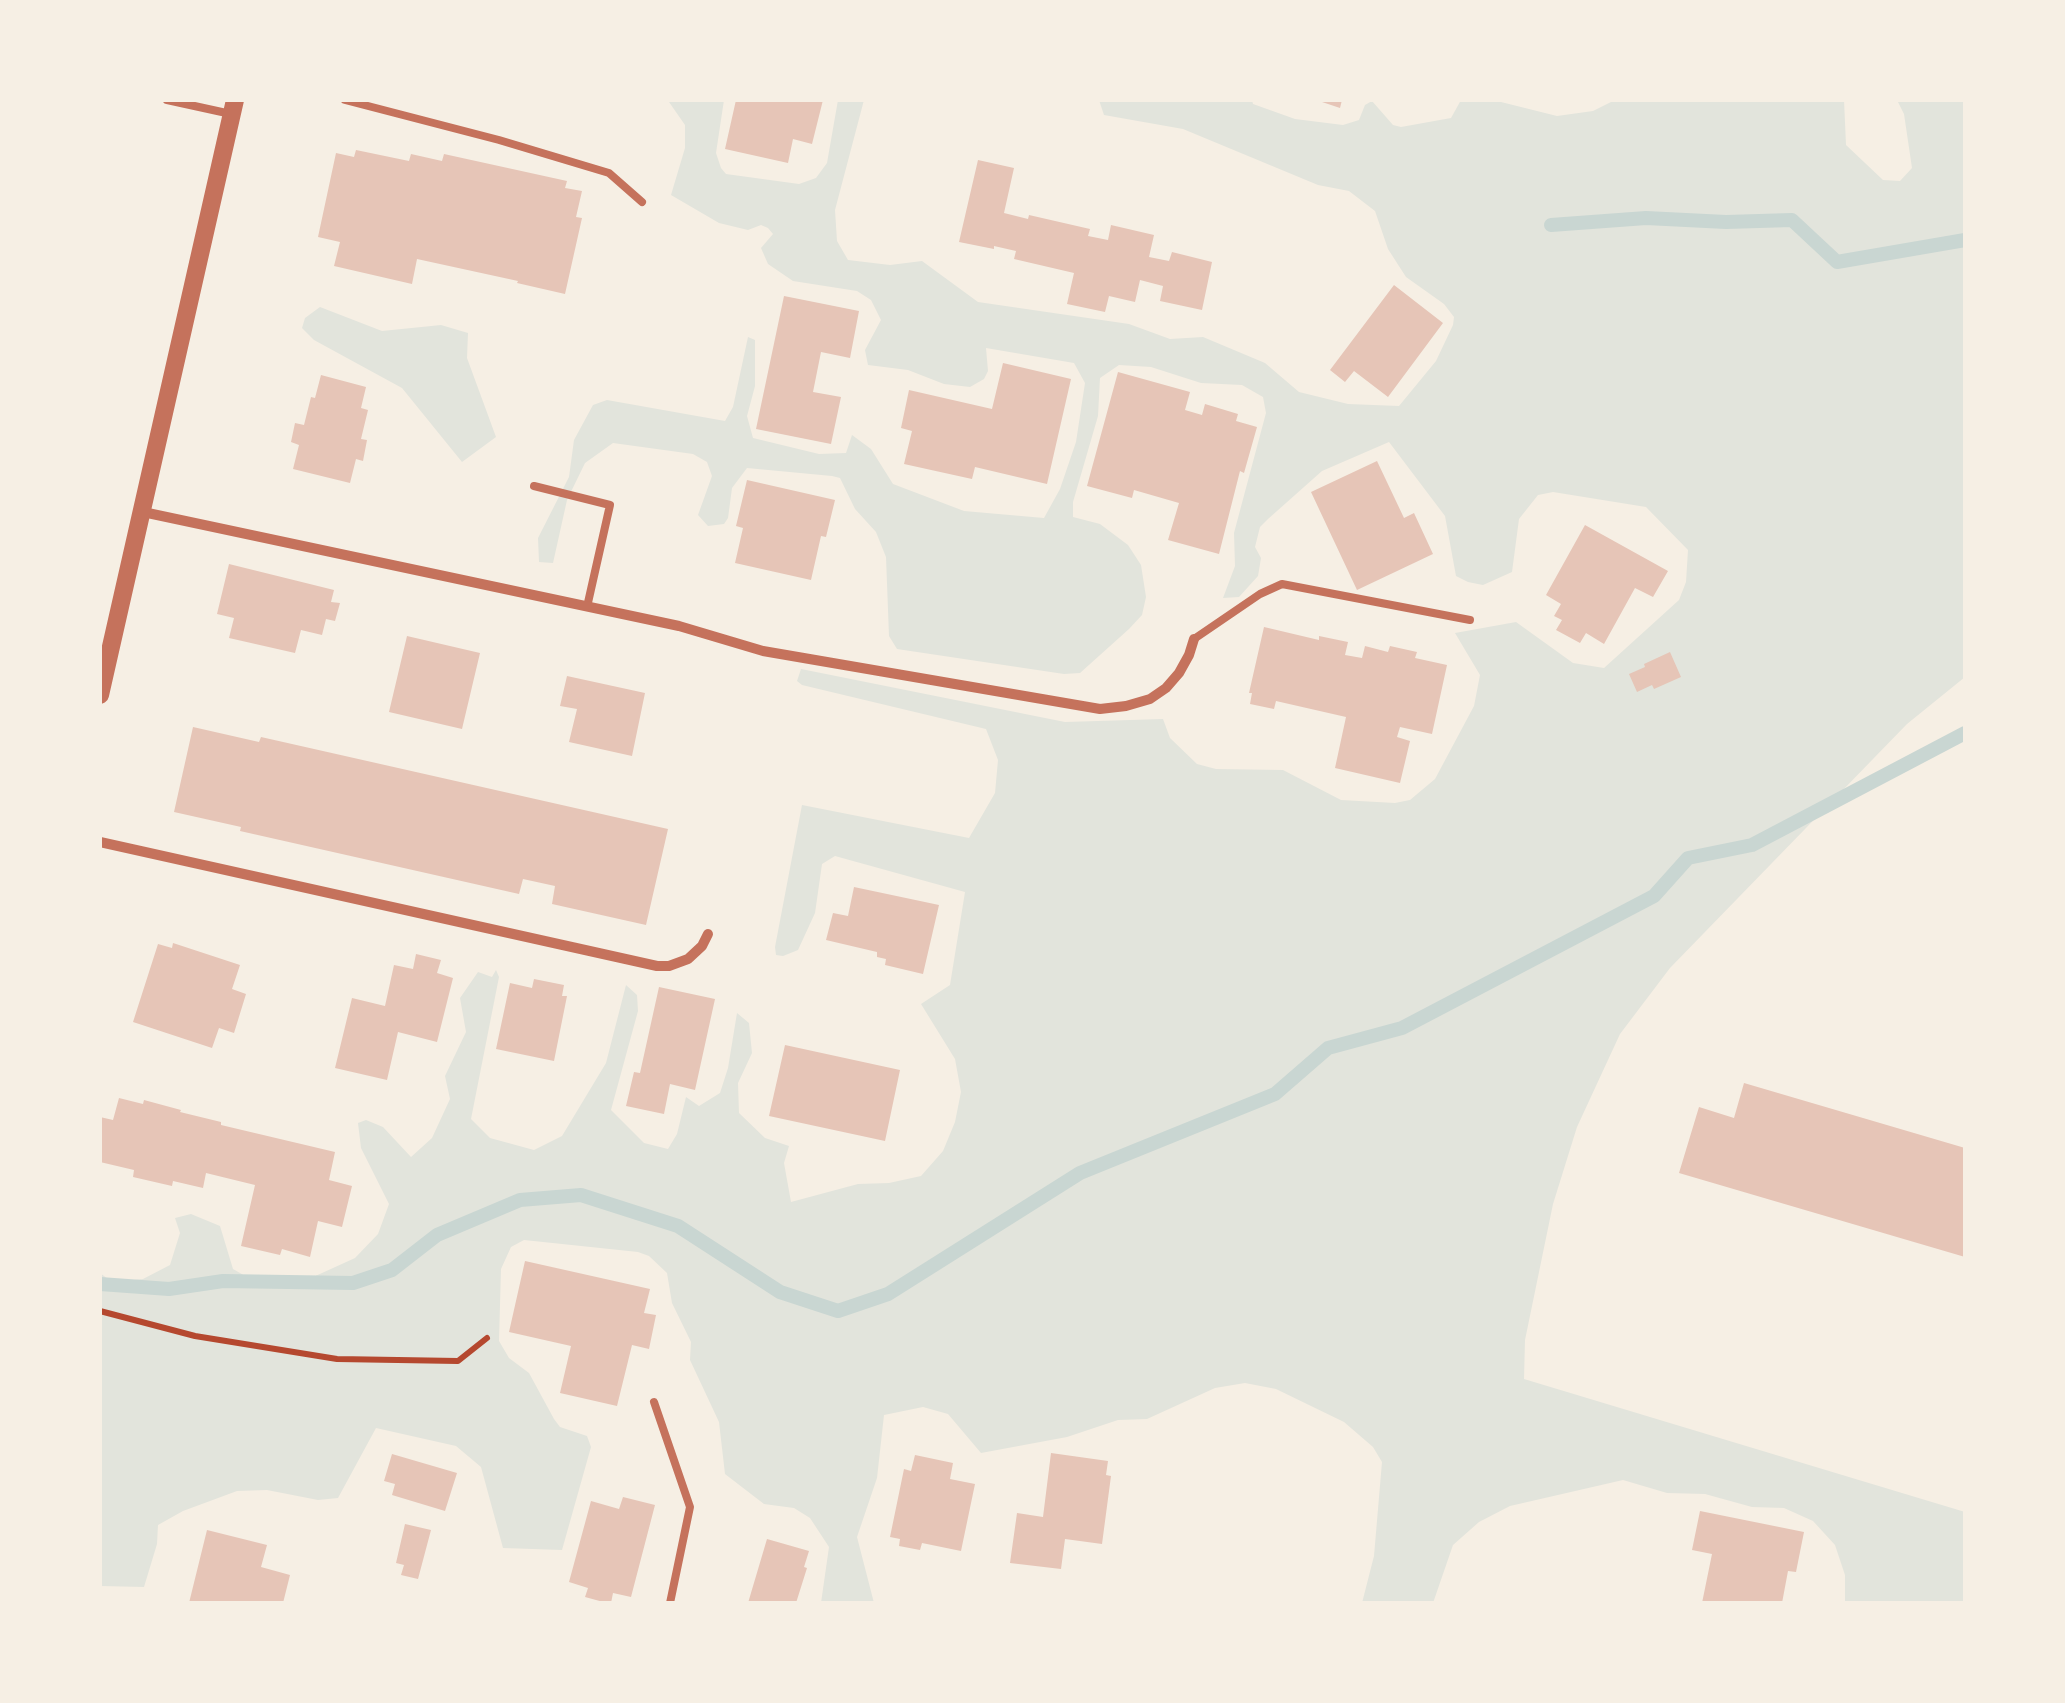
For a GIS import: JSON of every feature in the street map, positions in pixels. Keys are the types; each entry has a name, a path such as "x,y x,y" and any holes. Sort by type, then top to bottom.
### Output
{"street":[{"path":"100,695 233,107"},
{"path":"143,512 680,626 763,651 1100,708 1150,699 1166,688 1189,656 1194,639"},
{"path":"100,842 658,966 670,966 688,958 702,946 708,934"}],"lane":[{"path":"167,100 233,107"},
{"path":"344,100 609,173 642,202"},
{"path":"534,486 610,505 588,607"},
{"path":"1194,639 1260,594 1282,584 1470,620"},
{"path":"654,1402 690,1507 670,1603"}],"path":[{"path":"100,1311 195,1336 337,1359 458,1361 487,1338"}],"shaded area":[{"path":"671,100 724,100 716,153 726,174 799,184 816,178 827,163 838,100 864,100 835,210 837,241 848,260 890,265 922,261 978,302 1129,324 1170,339 1203,337 1265,363 1299,392 1348,404 1399,406 1436,361 1454,317 1444,304 1406,277 1388,249 1375,211 1349,191 1318,185 1183,129 1104,115 1099,100 1252,100 1253,104 1295,119 1343,125 1359,120 1365,105 1372,101 1393,125 1401,127 1451,118 1461,100 1493,100 1557,116 1593,111 1615,100 1844,100 1846,145 1883,180 1900,181 1912,168 1904,114 1897,100 1965,100 1965,677 1907,724 1670,968 1620,1034 1577,1127 1553,1204 1525,1340 1524,1379 1965,1512 1965,1600 1845,1603 1845,1575 1835,1545 1813,1521 1784,1508 1752,1507 1705,1494 1667,1493 1623,1480 1510,1506 1479,1522 1453,1545 1433,1603 1362,1603 1374,1556 1382,1462 1373,1447 1344,1422 1276,1389 1245,1383 1215,1388 1147,1419 1118,1420 1067,1437 981,1453 948,1414 923,1407 884,1415 877,1478 857,1537 874,1603 821,1603 829,1547 810,1518 794,1508 764,1504 725,1474 719,1422 690,1360 691,1342 672,1303 667,1273 649,1256 638,1252 524,1240 511,1247 501,1269 499,1341 509,1358 529,1373 560,1427 587,1436 591,1447 562,1550 503,1548 481,1467 456,1446 376,1428 338,1498 318,1500 267,1490 237,1491 158,1525 157,1544 144,1587 100,1586 100,1273 112,1282 143,1279 170,1265 180,1233 175,1218 191,1214 220,1226 233,1269 247,1277 311,1278 355,1258 378,1234 389,1204 361,1148 358,1123 366,1120 383,1127 411,1157 432,1138 450,1099 445,1076 466,1032 460,998 478,972 492,977 496,970 499,977 471,1119 490,1138 534,1150 562,1136 606,1063 626,985 637,995 638,1011 611,1110 644,1143 668,1149 677,1134 686,1097 699,1106 720,1093 737,1013 749,1023 752,1053 738,1083 739,1113 765,1138 789,1146 784,1163 791,1202 858,1184 921,1176 943,1151 955,1122 961,1092 955,1059 921,1004 950,985 965,892 835,856 822,864 815,913 798,950 783,956 776,955 775,947 802,805 969,838 995,793 998,760 986,729 802,685 797,681 801,669 1065,722 1163,719 1170,738 1197,764 1216,769 1283,770 1341,800 1395,803 1410,800 1435,779 1474,706 1480,675 1455,633 1516,622 1573,663 1604,668 1679,600 1686,582 1688,550 1646,507 1553,492 1538,495 1519,519 1512,572 1483,585 1468,582 1456,576 1445,516 1389,442 1322,471 1268,519 1260,527 1255,547 1261,558 1258,576 1239,597 1223,598 1235,566 1234,533 1266,413 1263,397 1242,385 1201,383 1151,367 1119,365 1100,378 1098,416 1073,502 1073,517 1100,524 1128,545 1141,565 1146,597 1142,615 1080,673 1064,674 897,649 889,636 886,557 876,532 855,509 840,478 832,476 747,468 732,488 724,524 708,526 698,515 712,476 707,462 693,454 613,443 585,463 567,500 553,563 539,562 538,538 569,477 574,440 593,405 607,400 725,421 733,407 748,337 755,340 755,386 747,416 753,438 819,454 846,453 852,435 871,449 893,484 964,511 1044,518 1060,489 1076,442 1085,383 1074,363 986,348 988,371 984,379 970,387 944,384 908,370 868,365 865,350 881,320 871,300 857,291 793,281 768,264 761,248 773,234 768,228 761,225 748,230 719,223 671,195 685,148 685,125"},
{"path":"320,307 382,331 441,325 468,333 467,358 496,437 462,462 402,388 314,340 302,328 305,318"}],"building":[{"path":"736,100 823,100 812,144 793,139 788,163 725,149"},
{"path":"1316,100 1342,100 1340,108"},
{"path":"356,150 409,161 411,154 442,161 444,154 567,181 565,188 582,191 576,217 582,218 565,294 417,259 412,284 334,266 340,242 318,237 336,153 354,157"},
{"path":"978,160 1014,168 1004,213 1090,229 1088,236 1108,240 1111,225 1154,235 1149,257 1169,261 1172,252 1212,262 1202,310 1160,301 1163,286 1140,280 1135,302 1109,296 1105,312 1067,304 1074,273 1014,259 1016,251 959,242"},
{"path":"1394,285 1443,323 1388,397 1354,371 1345,382 1330,370"},
{"path":"784,296 859,311 850,358 821,352 813,392 841,397 831,444 756,429"},
{"path":"1003,363 1071,379 1047,484 975,467 972,479 904,464 912,431 901,428 909,390 992,409"},
{"path":"1118,372 1190,392 1185,410 1202,415 1205,404 1238,414 1236,421 1257,427 1244,473 1240,471 1219,554 1168,540 1179,503 1134,490 1132,498 1087,486"},
{"path":"321,375 366,387 361,408 368,410 361,439 367,440 363,461 356,459 350,483 293,469 299,445 291,442 295,423 304,425"},
{"path":"1377,461 1404,518 1414,513 1433,554 1357,590 1311,492"},
{"path":"747,480 835,500 826,537 821,536 811,580 735,563 743,528 736,526"},
{"path":"1585,525 1668,571 1653,597 1635,588 1604,644 1586,633 1580,643 1556,630 1562,620 1554,616 1561,604 1546,595"},
{"path":"229,564 334,590 331,602 340,603 335,621 326,619 322,635 301,630 295,653 229,638 234,618 217,614"},
{"path":"1264,627 1319,640 1319,636 1348,642 1345,655 1362,658 1365,646 1388,652 1390,646 1417,652 1415,658 1447,665 1432,734 1400,727 1397,737 1410,741 1400,783 1335,768 1346,717 1276,701 1274,709 1250,704"},
{"path":"407,636 480,653 462,729 389,712"},
{"path":"1670,652 1681,677 1637,692 1629,674"},
{"path":"567,676 645,693 632,756 569,742 577,709 560,706"},
{"path":"193,727 259,742 261,737 668,829 646,925 552,904 555,886 523,879 519,894 240,831 241,827 174,812"},
{"path":"854,887 939,905 923,974 885,965 886,959 877,957 877,952 826,940 833,913 848,916"},
{"path":"173,943 240,965 232,989 246,994 234,1033 219,1028 212,1048 133,1022 158,944 172,948"},
{"path":"416,954 441,960 437,973 453,978 437,1042 398,1032 387,1080 335,1068 352,998 385,1006 394,965 413,969"},
{"path":"534,979 564,985 562,996 567,996 554,1061 496,1049 510,983 532,988"},
{"path":"659,987 715,999 695,1090 670,1084 664,1114 626,1106 634,1072 640,1073"},
{"path":"785,1045 900,1070 885,1141 769,1116"},
{"path":"1744,1083 1965,1148 1965,1257 1679,1173 1699,1107 1734,1118"},
{"path":"119,1098 143,1104 144,1100 221,1125 335,1152 329,1180 352,1186 342,1227 318,1221 310,1257 282,1249 280,1255 241,1246 255,1185 206,1173 203,1188 173,1181 172,1186 133,1177 134,1170 100,1162 100,1117 113,1120"},
{"path":"525,1261 650,1289 644,1313 656,1315 649,1349 632,1345 617,1406 560,1393 571,1346 509,1332"},
{"path":"1051,1453 1108,1461 1106,1475 1111,1476 1102,1544 1065,1539 1061,1569 1010,1563 1017,1513 1043,1517"},
{"path":"392,1454 457,1473 445,1511 392,1495 395,1484 384,1481"},
{"path":"915,1455 953,1463 950,1479 975,1484 961,1551 922,1543 920,1550 899,1546 900,1539 890,1537 904,1469 911,1471"},
{"path":"623,1497 655,1505 631,1597 613,1593 611,1603 607,1603 585,1597 588,1588 569,1582 591,1501 619,1509"},
{"path":"1700,1511 1804,1532 1796,1572 1788,1571 1782,1603 1702,1603 1712,1554 1692,1550"},
{"path":"405,1524 431,1530 418,1579 401,1575 404,1565 396,1563"},
{"path":"207,1530 267,1545 261,1567 290,1575 283,1603 189,1603"},
{"path":"767,1539 809,1551 796,1603 748,1603"}],"waterway":[{"path":"1551,225 1646,218 1792,220 1837,262 1965,240"},
{"path":"100,1284 169,1289 223,1281 353,1283 392,1270 437,1235 520,1200 581,1195 678,1226 780,1292 838,1311 888,1294 1080,1173 1275,1094 1328,1048 1402,1028 1654,896 1688,858 1752,845 1965,733"}]}
